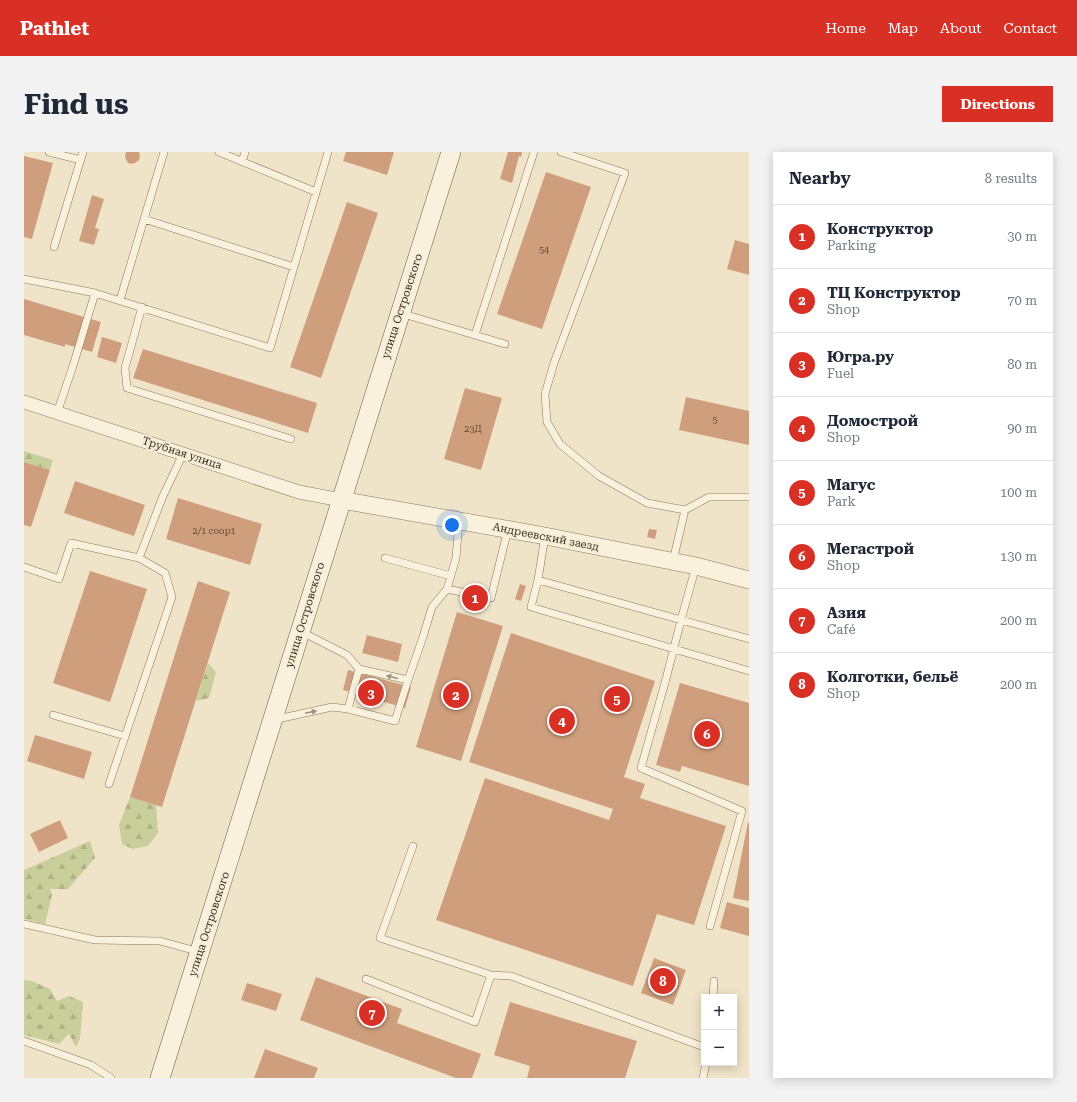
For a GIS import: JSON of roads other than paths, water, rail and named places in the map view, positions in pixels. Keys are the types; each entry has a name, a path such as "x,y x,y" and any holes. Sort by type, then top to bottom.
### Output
{"main road":[{"name":"улица Островского","path":"160,1078 451,152"}],"street":[{"name":"Трубная улица","path":"24,402 299,492 341,500"},
{"name":"Андреевский заезд","path":"341,500 545,536 696,566 749,580"}],"lane":[{"path":"49,152 81,160"},
{"path":"54,247 83,152"},
{"path":"120,300 164,152"},
{"path":"219,152 316,192"},
{"path":"242,162 245,152"},
{"path":"24,279 95,293 120,300 270,348 328,152"},
{"path":"475,335 534,152"},
{"path":"562,152 625,173 554,363 545,394 547,422 560,444 599,476 647,503 685,510 709,497 749,497"},
{"path":"144,219 294,267"},
{"path":"58,413 95,293"},
{"path":"142,307 125,368 127,388 291,439"},
{"path":"400,313 505,344"},
{"path":"139,558 163,496 183,454"},
{"path":"673,562 685,510"},
{"path":"273,720 332,707 348,709 396,720 432,607 447,589 456,558 459,521"},
{"path":"447,589 491,598 508,529"},
{"path":"545,536 538,580 531,607 749,671"},
{"path":"24,567 59,579 71,543 139,558 165,572 172,597 109,784"},
{"path":"385,558 451,576"},
{"path":"696,566 641,768 742,812 710,926"},
{"path":"538,580 749,640"},
{"path":"300,631 347,655 359,668 408,680"},
{"path":"348,709 359,668"},
{"path":"53,715 125,736"},
{"path":"413,846 380,938 491,975 510,976 701,1047"},
{"path":"24,924 95,940 160,941 200,952"},
{"path":"366,979 475,1022 491,975"},
{"path":"713,994 714,981"},
{"path":"24,1041 91,1065 111,1078"},
{"path":"703,1078 705,1066"}],"place":[{"name":"Конструктор","path":"475,598"},
{"name":"Югра.ру","path":"371,693"},
{"name":"ТЦ Конструктор","path":"456,695"},
{"name":"Магус","path":"617,699"},
{"name":"Домострой","path":"562,721"},
{"name":"Мегастрой","path":"707,734"},
{"name":"Колготки, бельё","path":"663,981"},
{"name":"Азия","path":"372,1013"}]}
